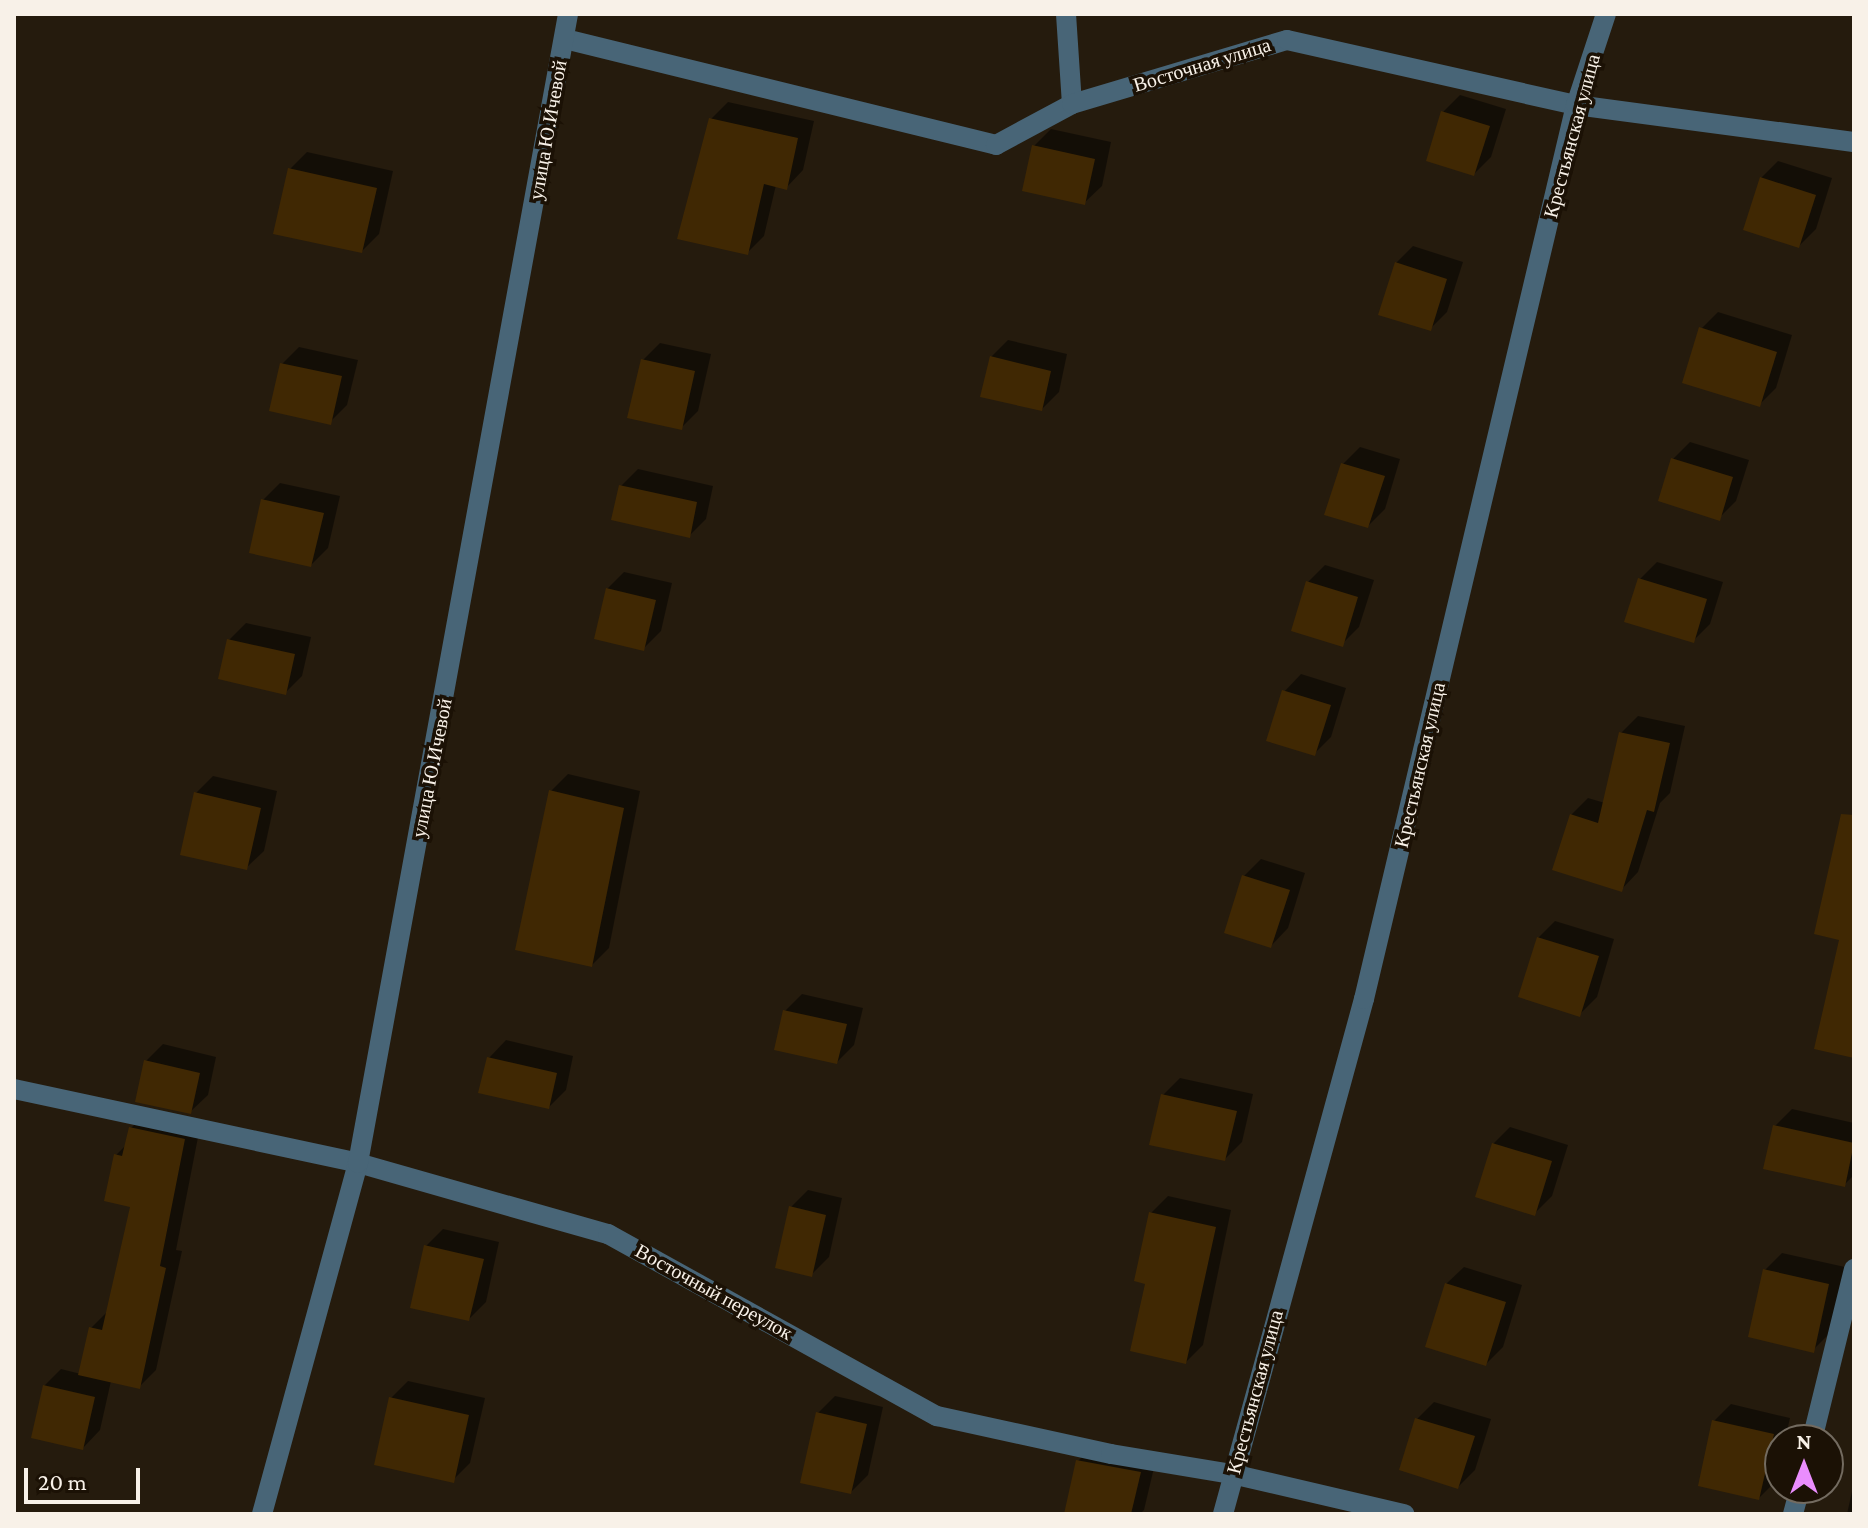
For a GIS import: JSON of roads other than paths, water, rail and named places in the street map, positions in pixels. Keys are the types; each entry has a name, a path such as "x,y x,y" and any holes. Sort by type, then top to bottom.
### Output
{"street":[{"name":"улица Ю.Ичевой","path":"262,1514 358,1163 568,14"},
{"path":"1066,14 1072,104"},
{"name":"Крестьянская улица","path":"1223,1514 1364,999 1576,105 1606,14"},
{"name":"Восточная улица","path":"565,39 996,145 1072,104 1287,40 1576,105 1854,142"},
{"name":"Восточный переулок","path":"14,1089 358,1163 608,1234 937,1416 1111,1454 1232,1474 1404,1514"},
{"path":"1816,1424 1854,1269"}]}
